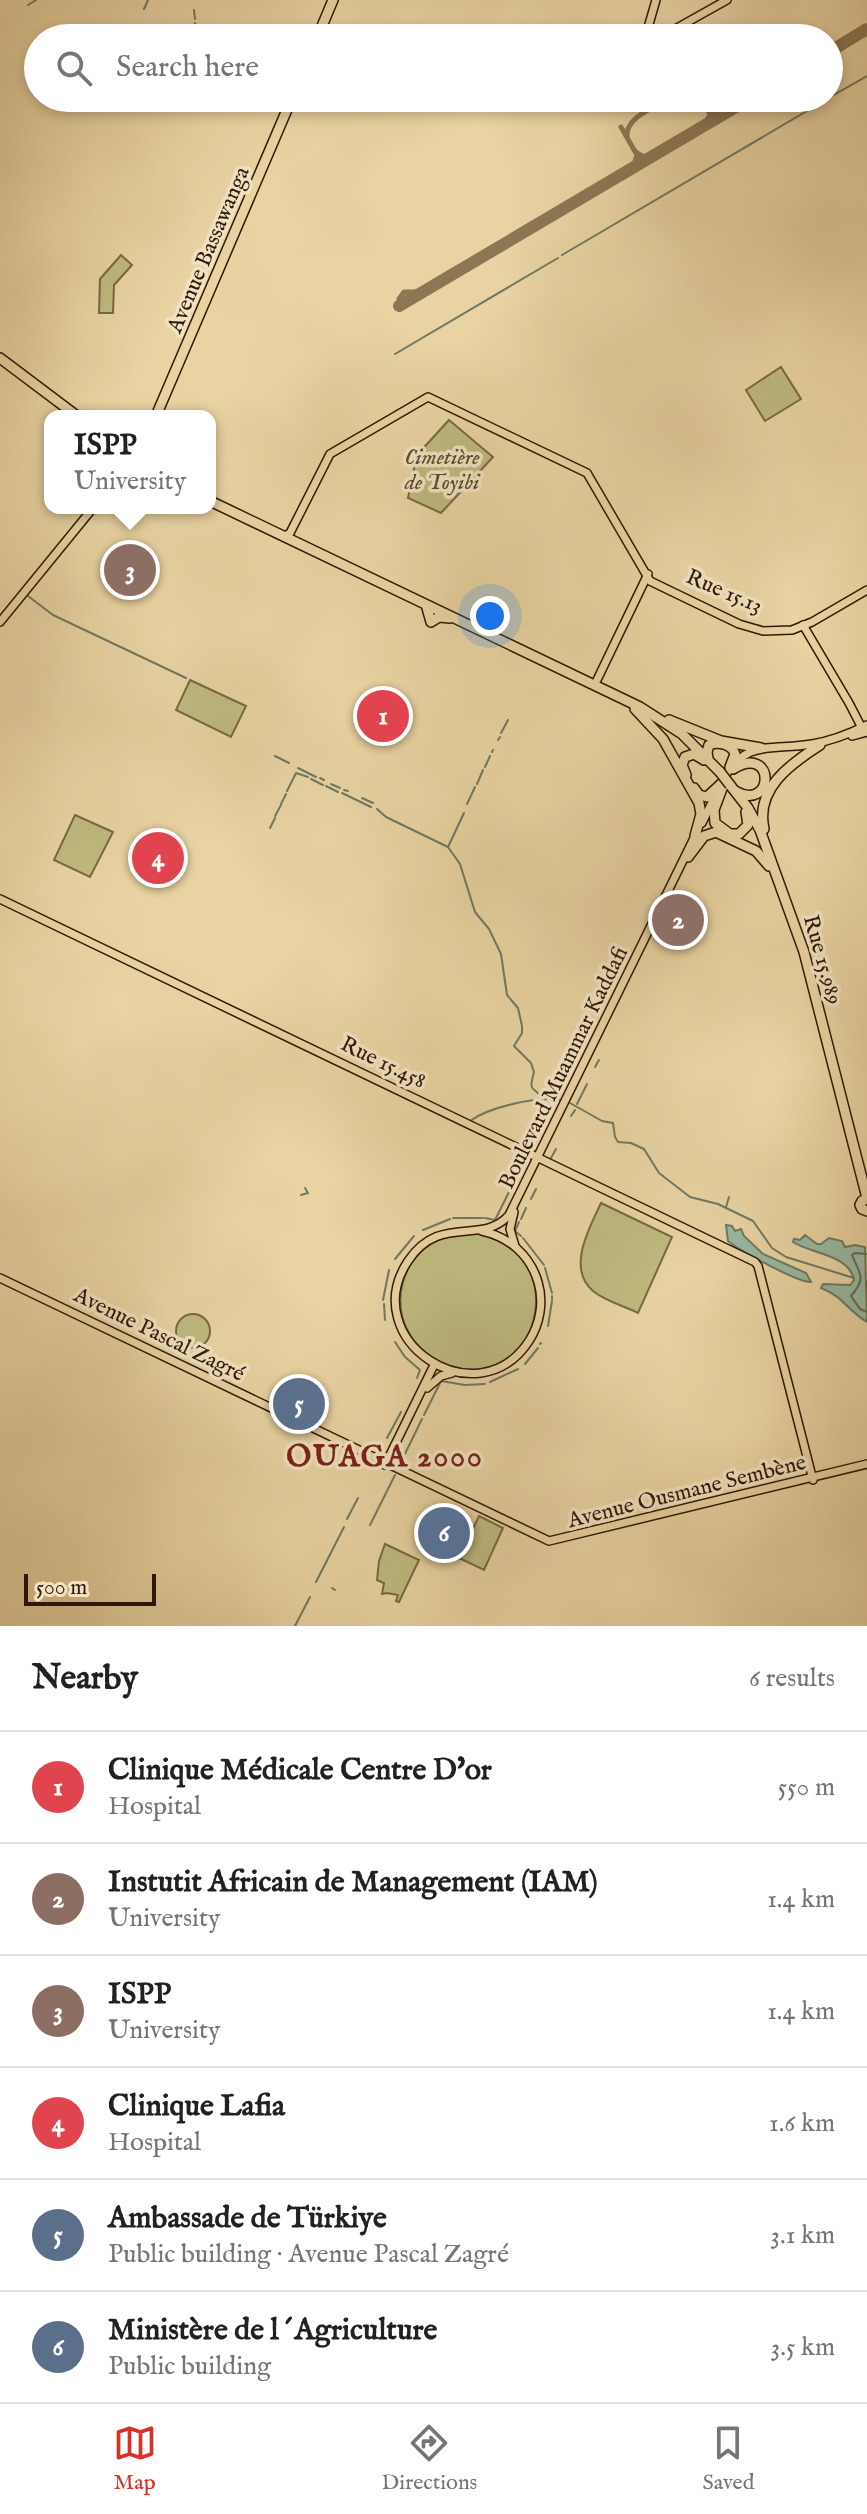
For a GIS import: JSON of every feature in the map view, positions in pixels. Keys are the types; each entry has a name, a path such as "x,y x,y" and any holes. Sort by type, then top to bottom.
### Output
{"highway":[{"path":"323,24 333,0"},
{"name":"Avenue Bassawanga","path":"159,410 286,112"},
{"path":"0,360 66,410"},
{"path":"216,505 638,708 700,734 759,749"},
{"path":"434,610 610,693 669,728 708,760 754,817 791,930 865,1206"},
{"path":"638,708 661,735 699,803 701,814 695,836"},
{"path":"708,760 709,745 716,743 730,746 735,754 714,810 715,823 734,835 744,831 749,821 742,805"},
{"path":"773,871 762,822 763,803 776,781 820,745"},
{"path":"708,760 695,754 683,761 683,768 696,791 701,796 708,796 726,779"},
{"path":"726,779 758,832 773,871"},
{"path":"688,857 704,836 716,832 756,851 773,871"},
{"name":"Rue 15.989","path":"773,871 806,957 865,1206"}],"main road":[{"path":"654,24 657,0"},
{"path":"678,24 725,0"},
{"path":"283,537 290,533 326,456 426,396 587,473 647,576 597,680 598,685 610,693"},
{"path":"0,620 86,514"},
{"name":"Rue 15.13","path":"647,576 742,622 768,628 803,624 867,588"},
{"path":"803,624 864,727"},
{"path":"576,676 597,680"},
{"path":"759,749 820,745 864,727"},
{"path":"759,749 813,744 864,727"},
{"name":"Boulevard Muammar Kaddafi","path":"516,1247 510,1233 511,1217 538,1157 695,836 739,757 759,749"},
{"name":"Boulevard Muammar Kaddafi","path":"482,1231 507,1217 726,779"},
{"name":"Rue 15.458","path":"0,899 758,1265 813,1479"},
{"path":"459,1230 482,1231 500,1237 516,1247 530,1264 539,1287 540,1309 534,1332 523,1349 504,1364 484,1372 456,1372 441,1376 426,1387 425,1369 419,1354 405,1336 397,1314 397,1292 404,1268 419,1248 436,1237 459,1230"},
{"name":"Avenue Pascal Zagré","path":"0,1279 387,1465"},
{"path":"419,1354 436,1366 456,1372"},
{"path":"387,1465 436,1366"},
{"name":"Avenue Ousmane Sembène","path":"387,1465 551,1542 867,1465"}],"green space":[{"path":"121,255 132,265 114,285 113,313 99,313 100,279"},
{"path":"781,367 801,399 765,421 746,390"},
{"name":"Cimetière de Toyibi","path":"449,420 493,457 441,513 408,498 417,455"},
{"path":"190,680 246,706 231,737 176,710"},
{"path":"75,815 113,832 90,877 54,860"},
{"path":"601,1203 672,1237 638,1313 593,1291 581,1271 583,1247"},
{"path":"466,1232 500,1241 523,1259 534,1284 535,1311 527,1337 510,1357 485,1368 453,1367 428,1356 410,1335 401,1309 403,1282 415,1258 437,1240"},
{"path":"193,1314 205,1319 210,1331 205,1343 193,1348 181,1343 176,1331 181,1319"},
{"path":"479,1516 503,1528 484,1570 459,1558"},
{"path":"385,1544 419,1560 399,1602 396,1601 398,1595 382,1594 384,1583 377,1580"}],"water":[{"path":"726,1225 732,1226 735,1231 741,1229 763,1254 806,1273 811,1282 783,1272 735,1246 728,1241"},
{"path":"805,1235 817,1244 829,1238 842,1241 845,1247 865,1247 867,1322 835,1295 821,1288 823,1284 850,1285 854,1280 851,1271 837,1260 793,1242"}],"waterway":[{"path":"28,5 36,0"},
{"path":"144,9 148,0"},
{"path":"194,10 195,19"},
{"path":"843,90 867,76"},
{"path":"562,255 805,112"},
{"path":"395,354 558,258"},
{"path":"28,596 53,615 186,678"},
{"path":"501,733 508,720"},
{"path":"275,756 289,763"},
{"path":"485,767 490,756"},
{"path":"298,768 316,777"},
{"path":"477,784 483,770"},
{"path":"287,791 296,773 308,777"},
{"path":"320,778 324,780"},
{"path":"311,779 323,785"},
{"path":"331,784 340,788"},
{"path":"326,786 338,792"},
{"path":"467,804 475,787"},
{"path":"344,790 348,791"},
{"path":"342,793 371,807"},
{"path":"281,804 286,794"},
{"path":"362,798 373,803"},
{"path":"275,816 281,805"},
{"path":"377,809 386,817 448,847 460,864 475,912 489,929 501,954 507,995 518,1008 522,1033 514,1046 531,1063 534,1072 532,1087 543,1099"},
{"path":"448,847 464,813"},
{"path":"270,828 275,818"},
{"path":"595,1067 599,1060"},
{"path":"577,1104 587,1084"},
{"path":"547,1115 555,1099"},
{"path":"470,1121 489,1111 514,1104 561,1100"},
{"path":"570,1103 602,1121 613,1123 618,1142 631,1143 644,1149 659,1173 690,1197 718,1204 753,1221 772,1248 786,1257 854,1278"},
{"path":"571,1116 575,1110"},
{"path":"537,1136 546,1117"},
{"path":"551,1158 556,1149"},
{"path":"511,1189 527,1156"},
{"path":"301,1195 308,1193 305,1188"},
{"path":"531,1199 536,1189"},
{"path":"485,1218 495,1220 509,1192"},
{"path":"726,1207 729,1197"},
{"path":"521,1219 526,1208"},
{"path":"453,1218 483,1218"},
{"path":"423,1230 450,1219"},
{"path":"519,1222 515,1231 521,1236"},
{"path":"395,1259 414,1236"},
{"path":"523,1238 544,1265"},
{"path":"545,1268 552,1293"},
{"path":"383,1300 389,1270"},
{"path":"548,1326 552,1301"},
{"path":"384,1304 385,1320"},
{"path":"395,1342 405,1357 420,1370 417,1378"},
{"path":"525,1364 538,1348"},
{"path":"490,1382 518,1369"},
{"path":"424,1415 441,1381 485,1384"},
{"path":"387,1438 401,1412"},
{"path":"399,1466 422,1419"},
{"path":"370,1525 395,1475"},
{"path":"347,1519 358,1498"},
{"path":"316,1582 344,1527"},
{"path":"295,1626 310,1597"}],"taxiway":[{"path":"627,137 631,124 645,112"},
{"path":"704,126 709,112"},
{"path":"710,112 723,115"},
{"path":"621,127 637,155 633,168"},
{"path":"636,152 651,157"},
{"path":"414,297 407,304 399,299 404,292 424,292"}],"runway":[{"path":"843,44 867,29"},
{"path":"399,306 727,112"}],"place":[{"name":"ISPP","path":"130,570"},
{"name":"Clinique Médicale Centre D'or","path":"383,716"},
{"name":"Clinique Lafia","path":"158,858"},
{"name":"Instutit Africain de Management (IAM)","path":"678,920"},
{"name":"Ambassade de Türkiye","path":"299,1404"},
{"name":"Ministère de l´Agriculture","path":"444,1533"}],"district":[{"name":"OUAGA 2000","path":"385,1458"}]}
